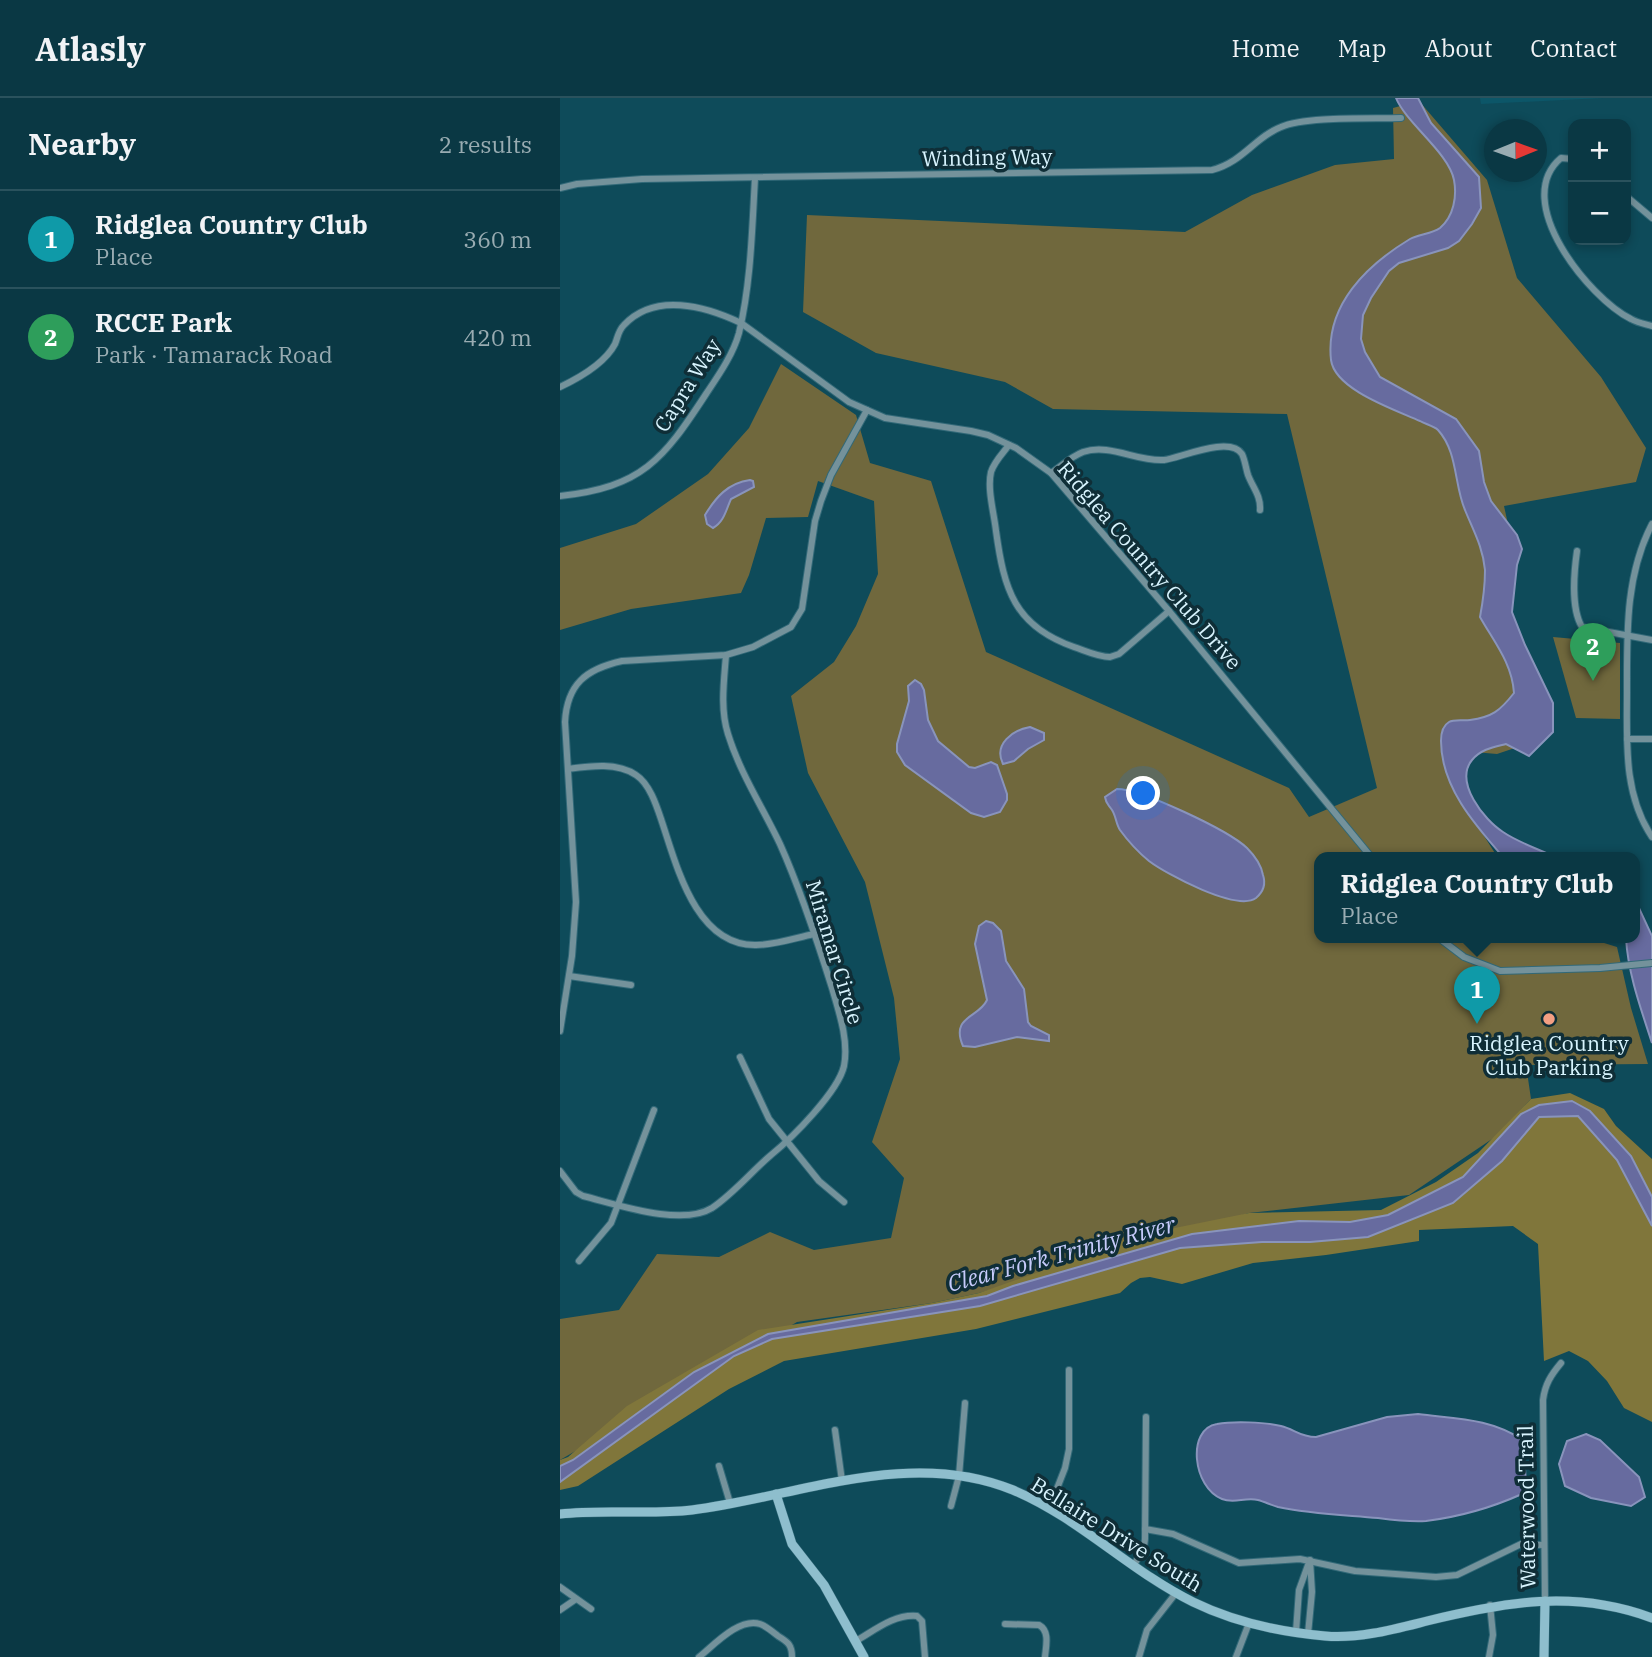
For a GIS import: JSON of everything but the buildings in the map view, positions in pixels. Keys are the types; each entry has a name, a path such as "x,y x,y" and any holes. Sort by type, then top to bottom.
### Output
{"street":[{"name":"Winding Way","path":"560,188 628,180 1212,170 1241,158 1282,126 1311,121 1401,118"},
{"path":"1568,159 1561,158 1550,168 1545,200 1549,222 1563,251 1586,283 1618,311 1633,320 1652,326"},
{"name":"Capra Way","path":"560,496 610,487 629,479 663,455 674,443 722,370 741,323 751,248 755,178"},
{"path":"1631,200 1652,218"},
{"name":"Ridglea Country Club Drive","path":"560,387 593,367 614,344 622,326 649,309 692,306 720,313 741,323 849,402 867,410 886,418 971,430 1009,445 1051,473 1169,611 1367,852"},
{"path":"560,1031 569,976 576,902 566,705 570,695 586,675 622,661 726,655 753,647 785,632 799,616 815,521 821,501 831,475 867,410"},
{"path":"1009,445 990,474 992,508 1005,578 1012,598 1029,622 1053,640 1110,657 1119,654 1169,611"},
{"path":"1051,473 1084,452 1113,451 1164,460 1184,453 1229,448 1241,453 1261,500 1260,510"},
{"path":"1652,524 1637,559 1627,621 1629,778 1634,799 1652,837"},
{"path":"1577,551 1575,585 1578,620 1582,627 1652,640"},
{"name":"Miramar Circle","path":"560,1171 576,1192 618,1205 654,1213 685,1215 709,1209 786,1143 836,1086 844,1069 841,1017 800,892 727,733 723,706 726,655"},
{"path":"1627,739 1652,740"},
{"path":"568,769 614,767 637,775 658,811 677,868 690,895 707,923 719,934 731,941 757,945 814,934"},
{"path":"1445,943 1464,957 1500,971 1600,968 1652,963"},
{"path":"569,976 631,985"},
{"path":"740,1057 769,1119 786,1143 819,1181 844,1202"},
{"path":"579,1261 611,1223 654,1110"},
{"name":"Waterwood Trail","path":"1544,1657 1544,1387 1561,1363"},
{"path":"1049,1509 1065,1468 1069,1449 1069,1370"},
{"path":"951,1506 959,1476 965,1404"},
{"path":"1134,1565 1144,1547 1146,1417"},
{"path":"835,1430 842,1481"},
{"path":"719,1466 730,1503"},
{"name":"Bellaire Drive South","path":"560,1514 591,1510 677,1511 842,1481 928,1472 959,1476 1012,1490 1049,1509 1176,1593 1194,1603 1249,1623 1308,1634 1347,1636 1380,1631 1490,1605 1545,1601 1606,1605 1652,1618"},
{"path":"776,1494 792,1544 824,1584 864,1657"},
{"path":"1145,1529 1174,1535 1239,1563 1310,1560 1355,1571 1451,1576 1521,1544 1543,1545"},
{"path":"1296,1632 1300,1590 1310,1560"},
{"path":"1308,1634 1312,1592 1310,1560"},
{"path":"560,1587 591,1609"},
{"path":"1139,1657 1147,1630 1176,1593"},
{"path":"560,1611 576,1599"},
{"path":"1489,1657 1493,1634 1490,1605"},
{"path":"856,1641 893,1619 906,1615 917,1616 922,1621 925,1657"},
{"path":"699,1657 736,1629 751,1623 760,1624 787,1641 791,1645 792,1657"},
{"path":"1236,1657 1249,1623"},
{"path":"1005,1624 1043,1627 1046,1634 1045,1657"}],"shaded area":[{"path":"1396,98 1418,98 1431,123 1479,177 1481,208 1459,241 1448,248 1399,263 1389,271 1363,315 1361,339 1365,352 1380,377 1456,419 1479,451 1484,482 1491,501 1517,535 1522,549 1517,565 1512,612 1553,703 1553,732 1529,756 1506,744 1484,751 1472,760 1467,769 1467,779 1474,800 1495,826 1544,852 1499,852 1471,819 1453,790 1443,758 1441,741 1445,726 1451,721 1490,715 1500,709 1514,693 1506,662 1480,617 1485,582 1484,562 1462,500 1449,448 1436,429 1355,390 1335,371 1331,360 1335,322 1352,289 1394,249 1414,237 1440,228 1449,218 1455,199 1454,180 1444,159 1401,108"},
{"path":"1480,98 1603,98 1481,104"},
{"path":"1419,101 1484,177 1484,182 1488,182 1517,278 1601,377 1646,448 1636,482 1504,506 1517,565 1509,572 1513,669 1527,744 1497,754 1474,752 1457,793 1494,852 1314,852 1314,943 1604,943 1617,947 1648,1064 1526,1065 1531,1099 1495,1137 1409,1195 1249,1213 979,1293 932,1303 797,1322 560,1460 560,1319 619,1310 657,1254 719,1257 770,1232 814,1250 891,1238 904,1178 872,1142 900,1059 894,998 865,882 808,773 791,696 834,662 856,626 878,574 874,501 818,481 808,517 766,518 741,593 631,609 560,630 560,548 636,524 708,474 749,428 781,364 856,415 870,463 931,481 986,652 1289,788 1309,817 1377,788 1287,414 1053,409 1005,382 876,353 803,312 807,215 1185,232 1252,195 1335,165 1394,159 1393,108"},
{"path":"753,481 754,487 731,499 720,522 713,528 707,524 705,515 718,497 735,484"},
{"path":"1553,637 1620,643 1620,719 1576,718"},
{"path":"915,680 924,690 928,720 938,741 969,767 975,768 991,762 997,765 1007,794 1007,800 1000,812 984,817 971,813 905,765 897,752 897,744 909,701 908,686"},
{"path":"1030,727 1044,733 1044,740 1014,761 1003,764 1001,750 1006,739 1017,731"},
{"path":"1117,789 1164,803 1237,840 1250,851 1261,867 1264,882 1260,893 1256,898 1247,901 1218,896 1185,882 1149,861 1120,830 1107,803 1105,797"},
{"path":"1640,910 1652,936 1652,1043 1636,991 1626,943 1640,943"},
{"path":"986,921 993,923 1001,931 1006,961 1024,989 1028,1022 1049,1035 1049,1041 1017,1037 975,1047 963,1046 960,1029 963,1023 987,1000 975,944 979,926"},
{"path":"1570,1093 1604,1109 1616,1126 1652,1159 1652,1422 1624,1408 1607,1381 1588,1361 1569,1351 1544,1361 1538,1244 1513,1226 1419,1230 1419,1241 1253,1263 1182,1284 1150,1277 1140,1278 1120,1293 976,1329 784,1361 729,1389 578,1486 560,1490 560,1460 568,1457 627,1406 758,1330 932,1303 979,1293 1039,1272 1079,1252 1155,1232 1249,1213 1381,1210 1436,1182 1478,1153 1531,1099"},
{"path":"1572,1101 1590,1111 1631,1156 1652,1197 1652,1226 1617,1160 1578,1116 1539,1117 1502,1161 1453,1203 1368,1237 1180,1248 980,1306 772,1339 734,1356 560,1482 560,1466 573,1460 694,1372 768,1334 987,1296 1192,1234 1299,1221 1350,1222 1388,1215 1463,1177 1521,1114 1539,1105"},
{"path":"1418,1414 1486,1423 1523,1440 1526,1483 1522,1494 1450,1517 1402,1521 1302,1511 1253,1499 1226,1500 1212,1493 1200,1472 1197,1447 1207,1428 1217,1424 1266,1424 1286,1427 1306,1436 1316,1437 1387,1417"},
{"path":"1586,1434 1600,1440 1639,1477 1645,1497 1631,1506 1591,1498 1565,1486 1559,1464 1567,1441"}],"place":[{"name":"RCCE Park","path":"1593,681"},
{"name":"Ridglea Country Club Parking","path":"1549,1019"},
{"name":"Ridglea Country Club","path":"1477,1024"}],"water label":[{"name":"Clear Fork Trinity River","path":"1061,1253"}]}
